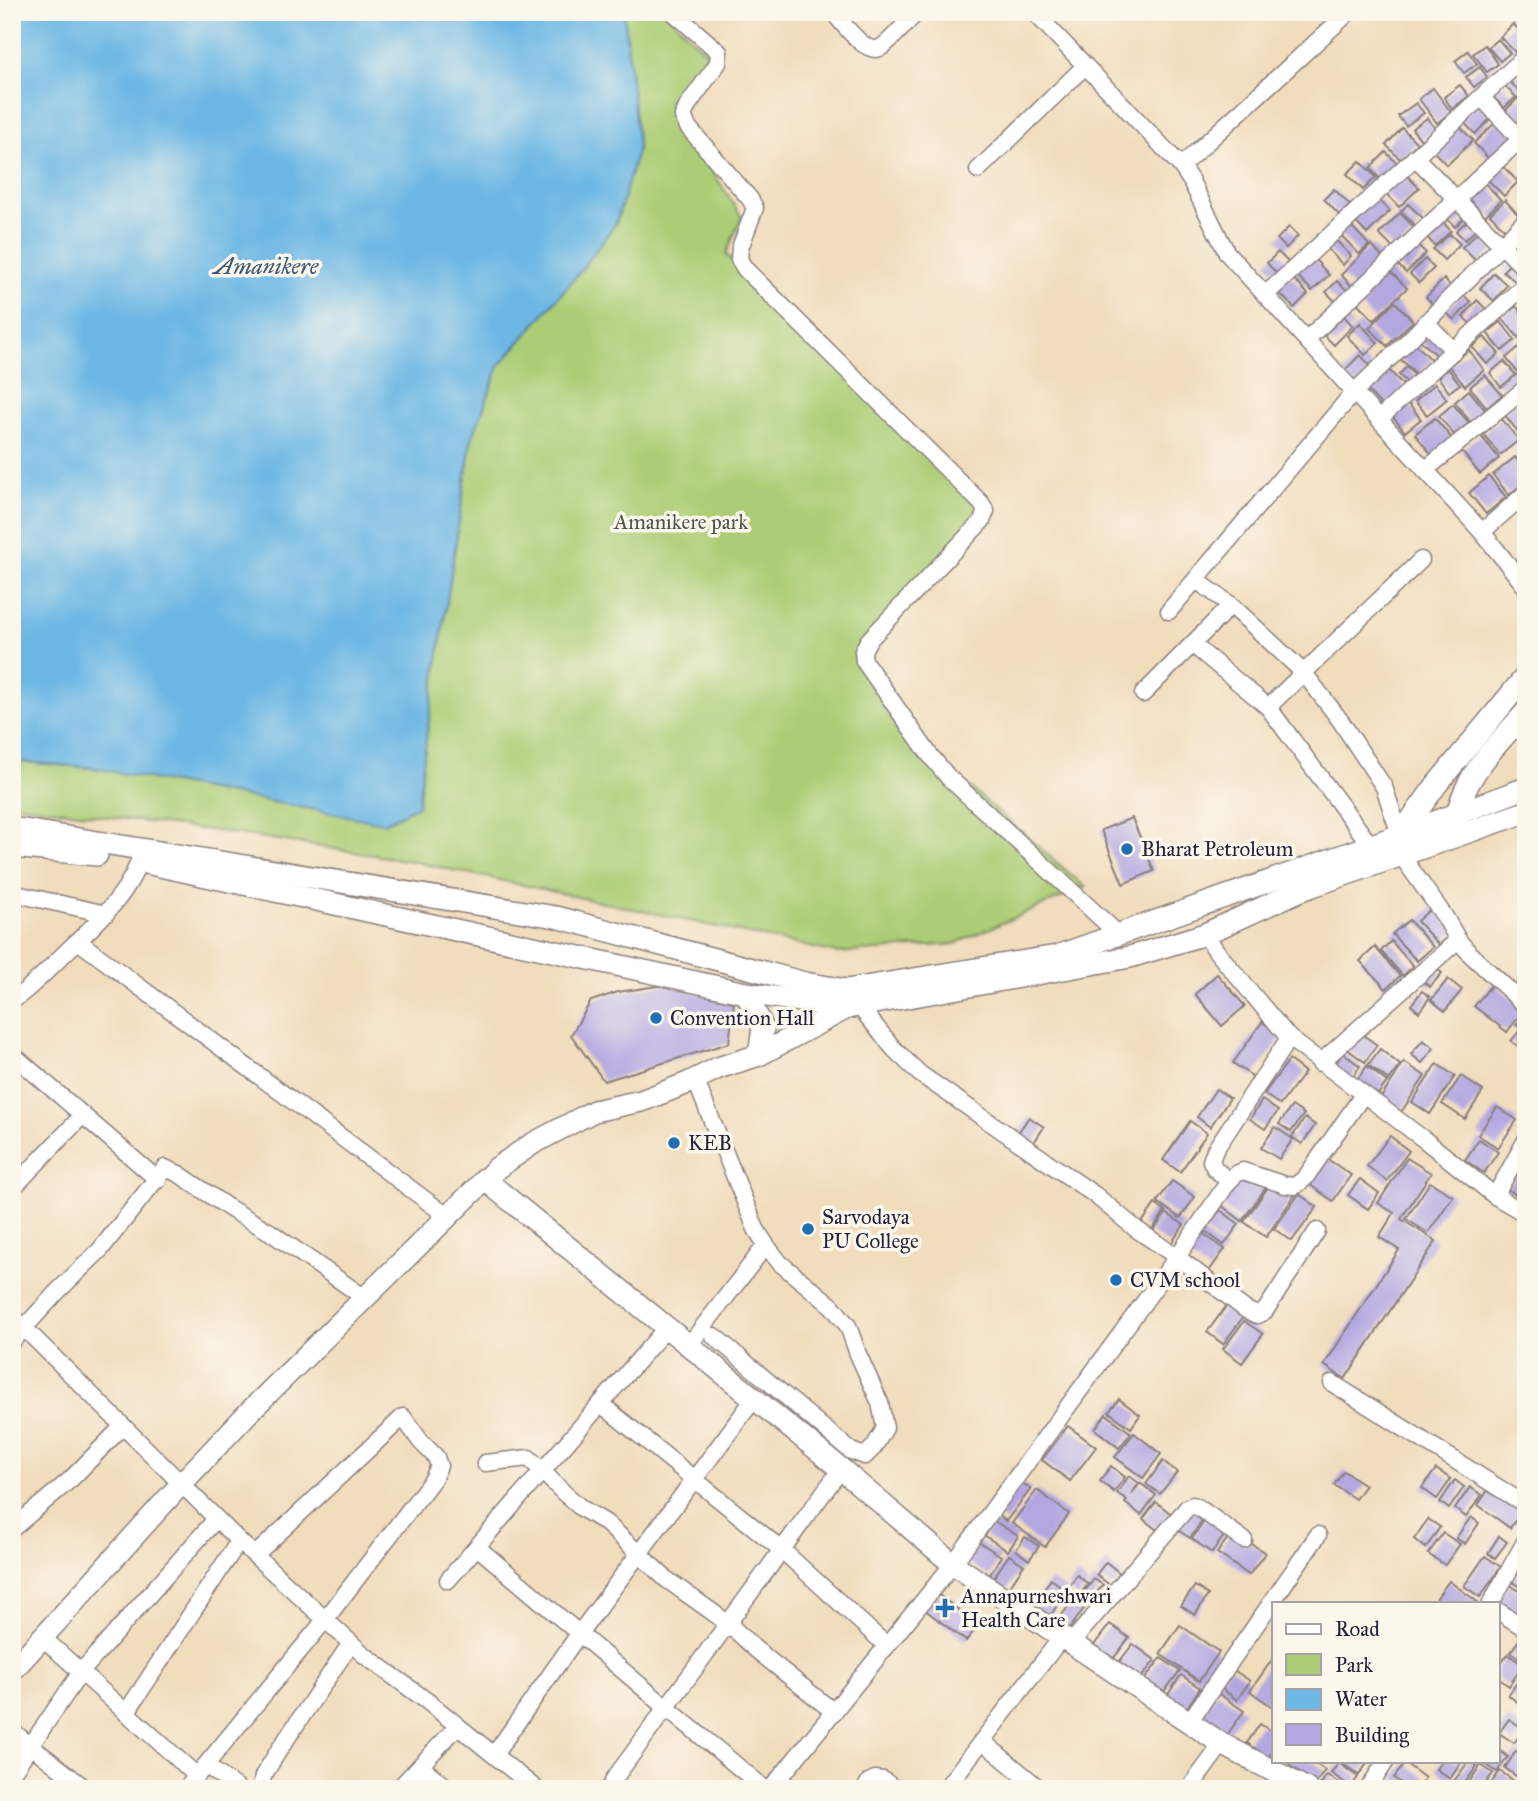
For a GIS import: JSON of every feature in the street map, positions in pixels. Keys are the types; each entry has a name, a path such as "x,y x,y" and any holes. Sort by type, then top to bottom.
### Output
{"main road":[{"path":"1401,845 1437,784 1526,676"},
{"path":"1455,837 1457,814 1477,768 1526,712"},
{"path":"12,828 746,993 855,1000 1130,957 1205,934 1401,845 1457,814 1526,788"},
{"path":"12,1671 250,1410 484,1179 532,1144 594,1111 641,1101 718,1068 759,1055 855,1000 1057,956 1371,846 1401,845 1455,837 1526,812"},
{"path":"12,847 141,856 556,917 805,984 846,989 855,1000"},
{"path":"746,993 763,1028 759,1055"},
{"path":"484,1179 841,1469 953,1564 1222,1744 1307,1789"}],"street":[{"path":"673,12 719,51 718,63 683,116 688,127 755,208 740,248 739,259 745,269 981,503 985,511 982,520 868,640 863,651 864,661 948,777 1118,934"},
{"path":"832,12 863,45 871,49 880,48 917,12"},
{"path":"1034,12 1181,166 1227,253 1380,418 1482,532 1526,587"},
{"path":"1181,166 1349,12"},
{"path":"1265,295 1526,56"},
{"path":"978,170 1085,66"},
{"path":"1307,339 1456,199 1524,140 1481,97"},
{"path":"1415,157 1526,270"},
{"path":"1169,611 1355,391 1526,220"},
{"path":"1380,418 1526,284"},
{"path":"1426,322 1454,351"},
{"path":"1425,470 1526,388"},
{"path":"1482,532 1526,493"},
{"path":"1268,707 1421,560"},
{"path":"1196,580 1231,605 1304,673 1340,720 1384,787 1401,845 1458,940 1526,1006"},
{"path":"1143,694 1231,605"},
{"path":"1192,644 1268,707 1371,846"},
{"path":"12,1001 106,914 123,892 141,856"},
{"path":"12,893 106,914"},
{"path":"1205,934 1289,1038 1495,1195 1526,1213"},
{"path":"1320,1063 1458,940"},
{"path":"78,941 447,1216"},
{"path":"12,984 28,989"},
{"path":"855,1000 894,1049 920,1074 1094,1195 1245,1310 1257,1315 1265,1311 1317,1231"},
{"path":"1229,1181 1215,1169 1211,1161 1215,1150 1289,1038"},
{"path":"12,1054 158,1180"},
{"path":"695,1079 765,1245 780,1263 832,1306 848,1326 880,1403 885,1429 874,1447 865,1456 851,1451 714,1336"},
{"path":"771,1789 953,1564 1177,1257 1229,1181 1243,1171 1296,1186 1305,1178 1363,1095"},
{"path":"12,1189 83,1115"},
{"path":"1495,1195 1526,1140"},
{"path":"12,1341 18,1321 100,1250 165,1168 179,1174 270,1232 365,1298"},
{"path":"689,1345 765,1245"},
{"path":"18,1321 216,1519 325,1620 363,1654 428,1701 536,1789"},
{"path":"448,1580 667,1327"},
{"path":"1332,1383 1526,1505"},
{"path":"494,1755 579,1633 754,1399"},
{"path":"601,1404 782,1550 887,1646"},
{"path":"196,1777 325,1620 433,1479 439,1466 436,1457 403,1417 255,1555"},
{"path":"12,1529 71,1479 123,1426"},
{"path":"485,1462 529,1458 581,1508 606,1523 666,1579 729,1623 754,1648 834,1712"},
{"path":"610,1789 614,1779 841,1469"},
{"path":"945,1789 1067,1640 1187,1508 1193,1505 1199,1508 1244,1540"},
{"path":"12,1773 81,1672 216,1519"},
{"path":"1188,1722 1318,1535"},
{"path":"1492,1602 1526,1540"},
{"path":"126,1713 239,1541"},
{"path":"477,1547 765,1789"},
{"path":"1500,1612 1526,1629"},
{"path":"43,1638 196,1777 238,1789"},
{"path":"261,1789 263,1776 279,1750 351,1643"},
{"path":"398,1789 458,1726"},
{"path":"12,1731 86,1789"},
{"path":"982,1741 1040,1789"},
{"path":"1189,1789 1222,1744"},
{"path":"1368,1789 1385,1762"},
{"path":"420,1766 449,1789"},
{"path":"864,1789 875,1779 883,1780 895,1789"}],"green space":[{"name":"Amanikere park","path":"624,12 665,12 708,54 668,103 742,217 726,254 995,511 860,651 895,723 1085,887 954,944 837,953 411,861 254,836 12,804 12,761 418,806 471,442 499,366 577,275 616,223 638,148"}],"water":[{"name":"Amanikere","path":"12,12 624,12 638,148 616,223 577,275 499,366 471,442 418,806 384,823 94,768 12,761"}],"building":[{"path":"1513,24 1526,36 1526,48 1518,55 1500,37"},
{"path":"1498,39 1510,53 1500,61 1488,47"},
{"path":"1485,45 1498,64 1487,72 1473,54"},
{"path":"1468,51 1477,64 1464,73 1455,61"},
{"path":"1480,67 1487,77 1474,87 1466,77"},
{"path":"1512,68 1526,82 1526,88 1521,93 1504,76"},
{"path":"1498,80 1516,97 1504,108 1487,91"},
{"path":"1460,85 1469,96 1452,109 1444,97"},
{"path":"1433,88 1451,112 1437,123 1419,99"},
{"path":"1481,97 1496,113 1475,134 1459,117"},
{"path":"1519,97 1526,104 1526,125 1522,129 1505,111"},
{"path":"1416,103 1424,113 1406,126 1398,116"},
{"path":"1502,116 1520,133 1491,161 1474,143"},
{"path":"1427,118 1436,129 1421,140 1412,129"},
{"path":"1454,121 1473,140 1447,165 1428,146"},
{"path":"1402,128 1417,143 1401,160 1386,145"},
{"path":"1386,152 1397,163 1380,179 1370,168"},
{"path":"1360,161 1376,177 1363,190 1347,174"},
{"path":"1502,165 1518,182 1504,196 1488,180"},
{"path":"1398,166 1419,188 1399,207 1378,185"},
{"path":"1482,180 1501,200 1485,216 1466,196"},
{"path":"1334,189 1350,205 1340,216 1324,199"},
{"path":"1374,195 1390,211 1367,234 1351,217"},
{"path":"1459,200 1470,212 1455,227 1443,214"},
{"path":"1505,200 1520,217 1506,231 1490,214"},
{"path":"1408,204 1425,220 1417,227 1401,211"},
{"path":"1400,213 1417,230 1396,251 1379,234"},
{"path":"1474,214 1483,223 1465,240 1456,231"},
{"path":"1345,219 1369,245 1359,254 1335,229"},
{"path":"1441,220 1451,231 1435,246 1425,235"},
{"path":"1289,227 1298,236 1286,248 1277,239"},
{"path":"1483,227 1499,244 1479,264 1462,247"},
{"path":"1330,234 1351,256 1343,265 1321,242"},
{"path":"1450,234 1460,244 1444,260 1433,249"},
{"path":"1416,243 1426,253 1406,273 1396,263"},
{"path":"1371,245 1386,261 1356,290 1341,275"},
{"path":"1278,252 1289,263 1277,274 1267,263"},
{"path":"1308,252 1329,275 1312,291 1291,269"},
{"path":"1425,259 1434,268 1419,283 1410,274"},
{"path":"1511,263 1524,275 1517,283 1503,271"},
{"path":"1388,269 1407,288 1374,320 1355,301"},
{"path":"1287,272 1308,294 1294,308 1273,286"},
{"path":"1494,273 1507,285 1494,301 1480,288"},
{"path":"1444,279 1454,290 1436,308 1426,297"},
{"path":"1337,281 1351,294 1339,305 1326,292"},
{"path":"1462,294 1471,302 1454,320 1446,312"},
{"path":"1477,300 1488,311 1474,327 1463,317"},
{"path":"1395,302 1413,321 1387,346 1369,328"},
{"path":"1516,306 1526,319 1526,332 1519,338 1502,318"},
{"path":"1344,316 1353,326 1334,345 1324,335"},
{"path":"1501,322 1515,340 1502,351 1487,333"},
{"path":"1360,323 1378,343 1365,355 1347,336"},
{"path":"1429,323 1453,345 1440,358 1416,337"},
{"path":"1484,337 1499,354 1487,364 1472,347"},
{"path":"1412,341 1432,360 1418,375 1398,357"},
{"path":"1520,346 1526,353 1524,380 1506,358"},
{"path":"1469,350 1484,370 1465,386 1449,366"},
{"path":"1360,355 1373,368 1355,385 1343,372"},
{"path":"1504,361 1516,375 1501,387 1490,373"},
{"path":"1406,367 1416,376 1409,384 1399,375"},
{"path":"1448,369 1460,384 1449,392 1438,377"},
{"path":"1389,370 1405,387 1384,408 1367,390"},
{"path":"1485,375 1502,395 1487,408 1470,387"},
{"path":"1435,384 1447,399 1427,415 1415,401"},
{"path":"1469,390 1487,412 1472,424 1455,402"},
{"path":"1517,401 1526,411 1526,436 1523,438 1503,413"},
{"path":"1408,403 1421,419 1405,432 1392,416"},
{"path":"1453,404 1469,423 1454,435 1439,416"},
{"path":"1435,418 1454,441 1434,458 1415,434"},
{"path":"1501,418 1519,440 1500,455 1483,434"},
{"path":"1480,435 1499,458 1480,474 1461,451"},
{"path":"1515,457 1526,470 1526,481 1509,495 1493,475"},
{"path":"1489,476 1506,497 1486,514 1469,493"},
{"path":"1132,818 1154,871 1123,884 1101,830"},
{"path":"1434,906 1456,930 1439,945 1417,921"},
{"path":"1409,920 1433,947 1417,961 1392,934"},
{"path":"1391,941 1413,966 1403,976 1381,951"},
{"path":"1375,947 1400,976 1386,989 1360,961"},
{"path":"1427,962 1442,973 1430,987 1416,976"},
{"path":"1217,974 1245,1006 1222,1026 1195,994"},
{"path":"1448,979 1462,990 1445,1011 1431,1000"},
{"path":"1493,983 1525,1009 1507,1032 1474,1006"},
{"name":"Convention Hall","path":"664,985 734,1002 729,1043 604,1081 571,1035 591,1001 618,992"},
{"path":"1422,991 1430,997 1419,1012 1411,1005"},
{"path":"1526,1013 1526,1052 1511,1041 1521,1029 1516,1025"},
{"path":"1262,1022 1282,1036 1253,1077 1233,1063"},
{"path":"1359,1032 1377,1045 1365,1062 1347,1049"},
{"path":"1423,1040 1434,1048 1422,1063 1411,1054"},
{"path":"1380,1049 1400,1065 1389,1080 1368,1065"},
{"path":"1343,1053 1360,1066 1349,1081 1332,1069"},
{"path":"1289,1060 1305,1072 1280,1105 1264,1094"},
{"path":"1404,1062 1425,1076 1400,1114 1379,1101"},
{"path":"1437,1064 1455,1076 1430,1114 1412,1102"},
{"path":"1367,1066 1387,1082 1374,1100 1354,1084"},
{"path":"1461,1076 1483,1091 1465,1119 1442,1104"},
{"path":"1216,1089 1230,1098 1210,1127 1197,1117"},
{"path":"1262,1100 1278,1111 1265,1129 1250,1119"},
{"path":"1292,1106 1304,1114 1291,1132 1279,1124"},
{"path":"1497,1107 1517,1120 1498,1148 1478,1135"},
{"path":"1029,1117 1044,1127 1031,1147 1016,1136"},
{"path":"1305,1118 1315,1125 1302,1144 1292,1137"},
{"path":"1190,1121 1207,1133 1180,1172 1163,1160"},
{"path":"1275,1127 1293,1139 1279,1159 1261,1148"},
{"path":"1390,1136 1409,1151 1387,1181 1367,1166"},
{"path":"1479,1139 1498,1152 1484,1173 1465,1160"},
{"path":"1326,1158 1351,1175 1333,1201 1309,1184"},
{"path":"1407,1158 1431,1173 1401,1219 1436,1241 1345,1379 1324,1365 1399,1250 1379,1237 1394,1213 1378,1203"},
{"path":"1523,1163 1526,1165 1526,1201 1507,1189"},
{"path":"1241,1169 1266,1187 1242,1221 1217,1202"},
{"path":"1275,1177 1297,1192 1266,1237 1244,1222"},
{"path":"1360,1179 1379,1193 1368,1209 1348,1195"},
{"path":"1172,1181 1195,1197 1180,1218 1157,1202"},
{"path":"1430,1182 1453,1196 1428,1233 1406,1219"},
{"path":"1299,1194 1317,1207 1292,1241 1274,1229"},
{"path":"1155,1204 1165,1211 1151,1232 1141,1224"},
{"path":"1220,1210 1239,1224 1224,1245 1205,1231"},
{"path":"1166,1213 1184,1225 1170,1245 1152,1233"},
{"path":"1199,1231 1225,1249 1209,1271 1184,1253"},
{"path":"1228,1304 1244,1316 1223,1344 1207,1332"},
{"path":"1244,1321 1263,1334 1242,1363 1223,1349"},
{"path":"1119,1399 1140,1415 1131,1428 1109,1412"},
{"path":"1106,1414 1131,1433 1119,1448 1095,1429"},
{"path":"1068,1426 1096,1447 1070,1481 1042,1460"},
{"path":"1134,1433 1161,1454 1143,1478 1115,1457"},
{"path":"1163,1461 1177,1472 1160,1494 1146,1484"},
{"path":"1111,1466 1125,1477 1114,1492 1100,1481"},
{"path":"1436,1469 1451,1479 1437,1499 1422,1488"},
{"path":"1344,1471 1365,1485 1355,1499 1334,1485"},
{"path":"1129,1476 1139,1483 1131,1495 1140,1483 1156,1495 1141,1515 1117,1493"},
{"path":"1455,1480 1464,1487 1449,1509 1440,1502"},
{"path":"1021,1482 1031,1489 1006,1521 997,1514"},
{"path":"1492,1484 1524,1507 1510,1528 1478,1505"},
{"path":"1470,1487 1482,1495 1466,1517 1455,1509"},
{"path":"1037,1490 1069,1514 1045,1547 1012,1523"},
{"path":"1156,1502 1174,1516 1161,1533 1143,1519"},
{"path":"1195,1502 1209,1511 1190,1538 1176,1529"},
{"path":"1210,1513 1230,1527 1212,1553 1192,1539"},
{"path":"1471,1517 1479,1523 1465,1544 1456,1538"},
{"path":"1428,1519 1440,1527 1426,1548 1414,1539"},
{"path":"994,1521 1018,1536 1008,1551 985,1536"},
{"path":"1233,1531 1265,1553 1249,1575 1217,1553"},
{"path":"1443,1533 1460,1544 1445,1565 1428,1554"},
{"path":"1499,1536 1507,1542 1495,1558 1488,1553"},
{"path":"1025,1537 1039,1546 1029,1560 1016,1550"},
{"path":"977,1541 1001,1556 989,1576 965,1560"},
{"path":"1009,1555 1024,1565 1005,1593 990,1583"},
{"path":"1485,1556 1501,1567 1480,1597 1464,1586"},
{"path":"1106,1562 1122,1575 1113,1587 1096,1575"},
{"path":"1523,1563 1526,1565 1526,1591 1511,1581"},
{"path":"1077,1575 1088,1584 1078,1597 1067,1589"},
{"path":"1051,1579 1067,1591 1048,1619 1031,1607"},
{"path":"1094,1579 1103,1585 1090,1601 1082,1595"},
{"path":"1449,1581 1478,1602 1440,1602 1436,1599"},
{"path":"1509,1584 1526,1596 1526,1622 1500,1602 1497,1602"},
{"path":"1195,1586 1208,1595 1195,1615 1181,1606"},
{"path":"936,1593 979,1625 966,1641 924,1609"},
{"path":"1074,1599 1085,1607 1068,1631 1056,1623"},
{"path":"1110,1624 1129,1638 1110,1663 1091,1649"},
{"path":"1180,1625 1219,1652 1199,1681 1160,1654"},
{"path":"1526,1631 1526,1663 1510,1652"},
{"path":"1133,1644 1155,1660 1137,1683 1116,1666"},
{"path":"1508,1654 1523,1665 1509,1686 1500,1679 1500,1665"},
{"path":"1161,1658 1180,1671 1159,1698 1141,1684"},
{"path":"1272,1660 1272,1707 1250,1691"},
{"path":"1229,1667 1250,1681 1237,1700 1217,1685"},
{"path":"1181,1675 1200,1688 1182,1715 1163,1702"},
{"path":"1520,1679 1526,1683 1526,1694 1519,1703 1508,1695"},
{"path":"1216,1692 1244,1711 1227,1735 1200,1716"},
{"path":"1509,1719 1524,1729 1514,1743 1500,1732"},
{"path":"1260,1724 1272,1732 1272,1753 1268,1758 1247,1743"},
{"path":"1500,1751 1508,1757 1497,1772 1482,1762 1500,1762"},
{"path":"1516,1751 1526,1758 1526,1762 1516,1776 1505,1768"},
{"path":"1290,1762 1313,1762 1325,1770 1316,1783 1289,1765"},
{"path":"1340,1762 1368,1762 1359,1775"},
{"path":"1441,1762 1461,1762 1450,1779 1436,1769"},
{"path":"1468,1762 1477,1766 1462,1787 1454,1781"},
{"path":"1339,1763 1358,1777 1351,1787 1331,1773"},
{"path":"1405,1763 1425,1778 1417,1789 1409,1789 1394,1778"},
{"path":"1481,1765 1493,1773 1482,1789 1464,1789"},
{"path":"1500,1771 1525,1789 1487,1789"},
{"path":"1327,1775 1347,1789 1326,1789 1320,1785"}],"place":[{"name":"Bharat Petroleum","path":"1127,849"},
{"name":"Convention Hall","path":"656,1018"},
{"name":"KEB","path":"674,1143"},
{"name":"Sarvodaya PU College","path":"808,1229"},
{"name":"CVM school","path":"1116,1280"},
{"name":"Annapurneshwari Health Care","path":"945,1608"}]}
